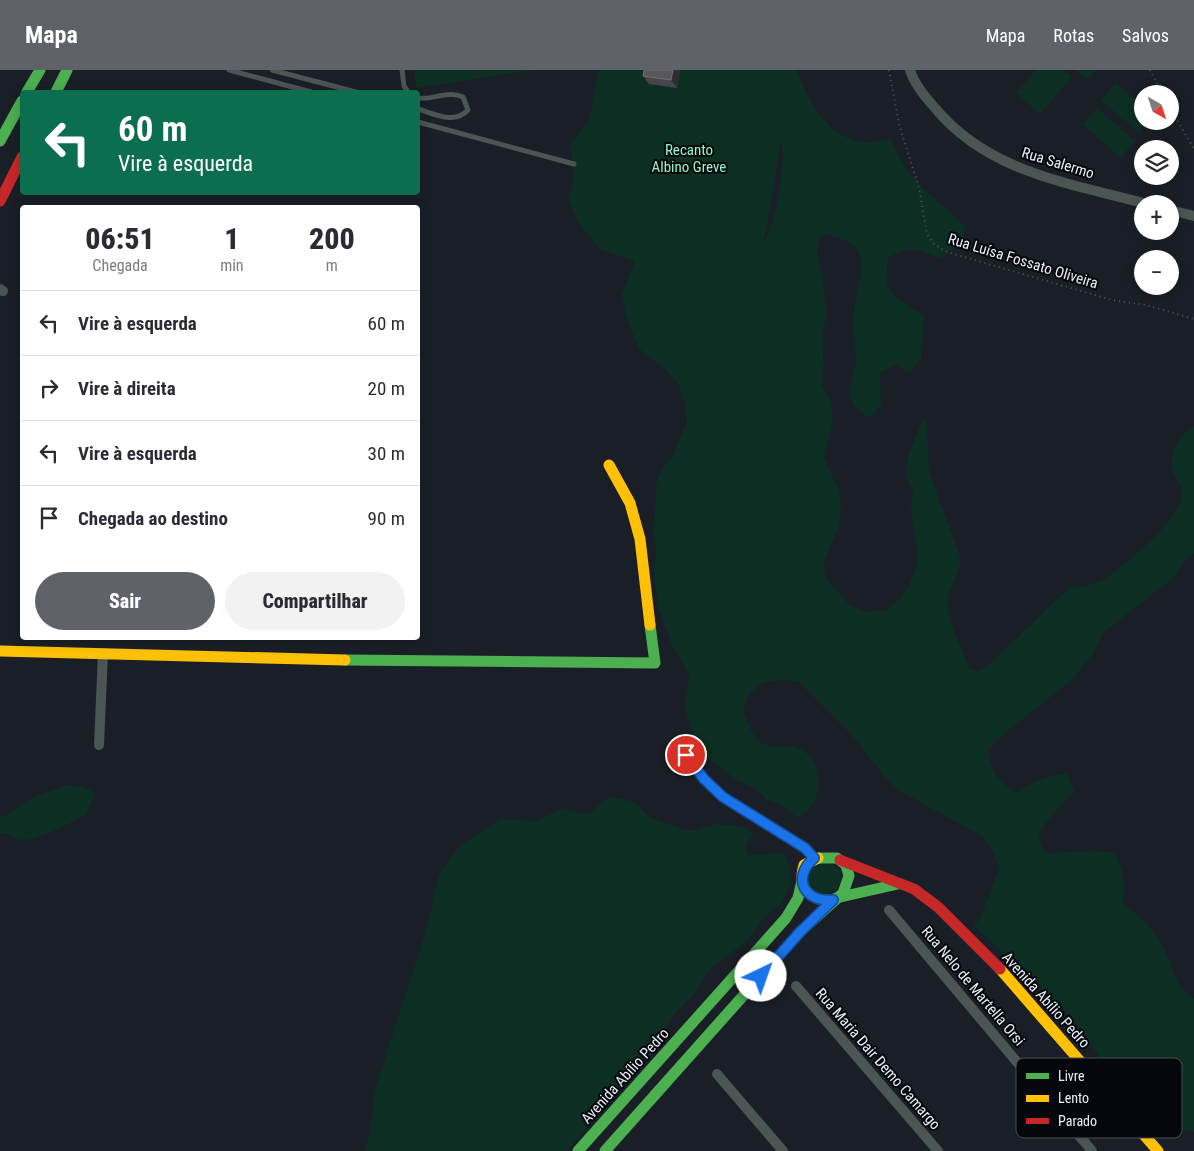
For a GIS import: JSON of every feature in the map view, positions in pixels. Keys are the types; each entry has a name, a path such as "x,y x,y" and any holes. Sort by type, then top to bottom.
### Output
{"street":[{"path":"28,90 40,70"},
{"path":"57,90 67,70"},
{"name":"Rua Salermo","path":"910,70 925,97 944,120 976,147 1030,173 1134,201"},
{"path":"0,141 20,105"},
{"path":"0,201 20,161"},
{"path":"1179,212 1194,216"},
{"path":"0,651 412,662 655,663 640,539 630,503 609,465"},
{"path":"99,745 103,653"},
{"path":"686,755 704,779 723,797 805,848 814,858"},
{"path":"605,1151 800,932 835,899 848,885 846,867 840,860 831,855 814,858 807,864 802,881 806,891 813,898 823,901 835,899 898,884"},
{"name":"Avenida Abílio Pedro","path":"840,860 914,889 938,907 1005,974 1078,1058"},
{"name":"Avenida Abílio Pedro","path":"578,1151 786,918 798,898 802,881"},
{"name":"Rua Nelo de Martella Orsi","path":"889,910 1016,1061"},
{"name":"Rua Maria Dair Demo Camargo","path":"796,986 938,1151"},
{"path":"717,1074 783,1151"},
{"name":"Rua Nelo de Martella Orsi","path":"1081,1138 1092,1151"},
{"name":"Avenida Abílio Pedro","path":"1147,1138 1158,1151"}],"lane":[{"path":"228,70 303,90"},
{"path":"272,70 348,90"},
{"path":"402,70 404,86 407,90"},
{"path":"420,98 430,99 454,93 464,97 468,110 462,116 454,119 420,110"},
{"path":"420,123 574,164"}],"path":[{"name":"Rua Luísa Fossato Oliveira","path":"888,70 899,124 918,188 927,234 934,244 947,252 1112,300 1146,305 1194,319"},
{"path":"1150,70 1158,85"},
{"path":"1179,123 1194,149"}],"green space":[{"path":"414,70 535,70 416,88"},
{"name":"Recanto Albino Greve","path":"599,70 797,70 811,101 830,126 843,135 857,141 873,142 891,138 903,165 912,176 965,227 963,243 940,258 915,250 904,251 889,257 887,269 888,287 898,299 924,315 921,359 910,373 895,365 880,373 881,406 869,418 853,404 850,394 856,363 853,317 861,271 861,260 858,252 851,244 839,238 821,234 817,250 826,302 826,319 822,335 824,368 822,385 831,402 833,419 824,457 839,492 841,509 839,526 824,561 826,579 851,606 868,612 885,610 900,599 910,583 917,566 917,547 911,509 913,492 906,474 908,457 921,423 927,419 929,471 961,559 948,599 949,615 970,669 978,671 987,666 1069,588 1086,586 1102,580 1134,556 1158,533 1176,511 1180,502 1181,491 1172,467 1173,455 1181,438 1194,426 1194,553 1184,562 1173,578 1102,634 1095,651 1072,680 1000,737 988,751 996,776 1017,793 1040,780 1067,773 1074,791 1038,834 1045,853 1097,851 1114,853 1123,877 1123,904 1149,926 1165,951 1176,980 1186,993 1194,999 1194,1132 1182,1129 1182,1058 1101,1058 1067,1013 973,925 980,919 999,869 993,851 982,836 898,790 885,777 851,734 799,682 782,680 764,682 750,693 743,710 753,733 762,743 772,747 796,747 811,757 815,764 819,780 816,798 809,810 797,818 784,806 767,800 753,787 737,781 693,745 691,727 685,709 689,675 671,643 658,606 654,571 656,554 654,536 656,484 662,468 674,454 687,421 685,403 679,385 667,371 638,348 625,312 622,294 635,261 600,250 577,221 569,198 573,183 574,167 570,145 589,121","holes":["781,141 783,164 773,221 764,243"]},
{"path":"1036,70 1064,70 1072,77 1040,114 1016,93"},
{"path":"1076,70 1096,70 1087,80"},
{"path":"1116,83 1134,99 1134,129 1101,100"},
{"path":"1097,108 1134,140 1134,142 1121,158 1083,125"},
{"path":"66,785 84,787 95,793 86,815 30,839 20,840 6,834 0,834 0,815 4,817 34,797"},
{"path":"614,797 634,802 651,818 685,830 695,830 715,824 743,826 754,834 745,846 748,854 784,854 788,861 791,883 782,903 767,914 748,940 710,969 695,993 672,1017 662,1037 649,1056 567,1151 365,1151 370,1132 376,1086 427,928 439,874 458,847 500,819 536,821 562,809 586,814 592,812 603,800"},
{"path":"825,862 831,863 836,867 840,872 840,884 836,889 831,893 825,894 819,893 814,889 810,884 809,878 810,872 814,867 819,863"}],"building":[{"path":"644,70 673,70 671,80 643,76"}],"traffic: fast":[{"path":"28,90 40,70"},
{"path":"57,90 67,70"},
{"path":"0,141 20,105"},
{"path":"345,660 655,663 650,625"},
{"path":"605,1151 800,932 843,893 849,876 846,865 837,858 818,858"},
{"path":"578,1151 786,918 798,898 802,881"},
{"path":"836,898 898,884"}],"traffic: slow":[{"path":"609,465 630,503 640,539 650,625"},
{"path":"0,651 345,660"},
{"path":"818,858 804,865 802,873 804,887 807,892 818,899 833,900"},
{"path":"1000,969 1077,1058"},
{"path":"1147,1138 1158,1151"}],"traffic: jam":[{"path":"0,201 20,161"},
{"path":"840,860 914,889 938,907 1000,969"}],"route":[{"path":"686,755 704,779 723,797 805,848 814,858 807,864 803,872 802,881 806,891 813,898 823,901 833,900 800,932 761,976"}]}
